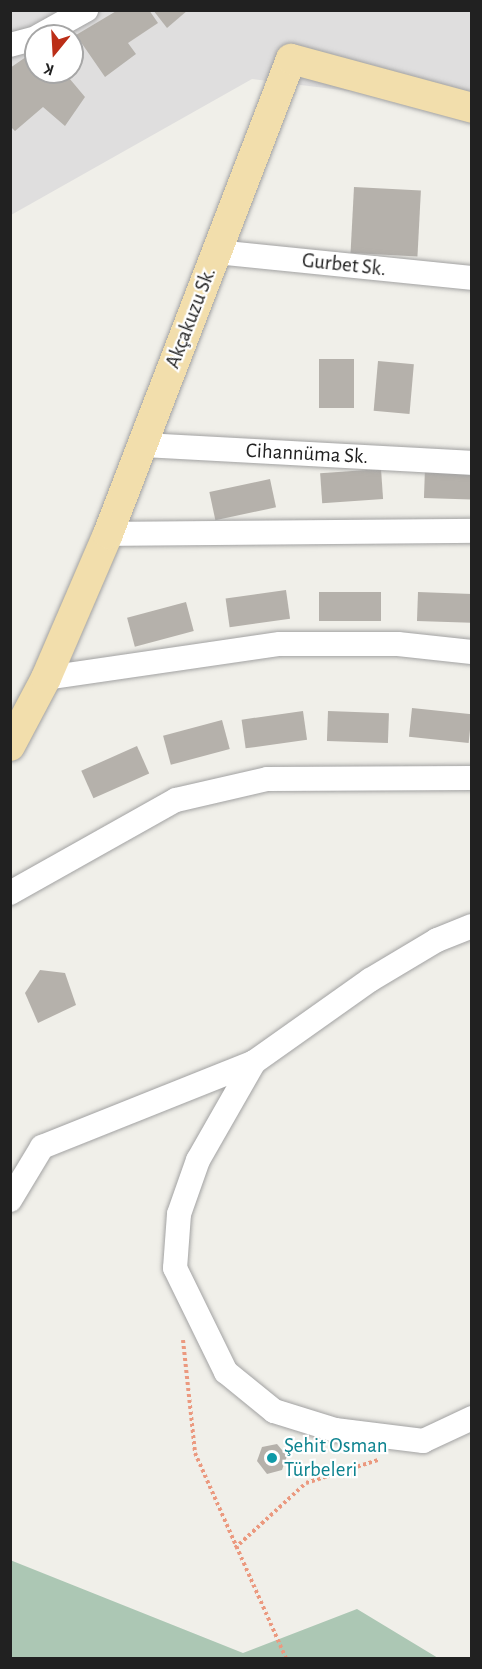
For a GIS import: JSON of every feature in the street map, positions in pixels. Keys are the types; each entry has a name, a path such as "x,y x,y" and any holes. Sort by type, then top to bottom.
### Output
{"main road":[{"name":"Akçakuzu Sk.","path":"10,746 46,678 108,534 291,59 471,108"}],"street":[{"path":"61,24 86,10"},
{"name":"Gurbet Sk.","path":"216,252 471,278"},
{"name":"Cihannüma Sk.","path":"142,445 471,463"},
{"path":"108,534 471,531"},
{"path":"46,678 280,644 398,644 471,652"},
{"path":"10,894 176,800 267,779 471,778"},
{"path":"10,1200 42,1147 254,1062 370,980 437,940 471,926"},
{"path":"254,1062 198,1160 179,1214 175,1268 226,1372 274,1411 335,1430 423,1441 471,1418"}],"path":[{"path":"182,1337 195,1453 286,1659"},
{"path":"235,1548 306,1483 385,1458"}],"shaded area":[{"path":"11,11 471,11 471,106 252,79 11,215"}],"green space":[{"path":"10,1560 243,1653 357,1609 438,1658 11,1658"}],"building":[{"path":"118,10 149,10 158,23 128,43 136,54 105,77 84,47 84,30"},
{"path":"153,10 188,10 167,28"},
{"path":"24,58 24,84 74,84 85,97 65,126 43,107 15,131 10,126 10,68"},
{"path":"354,187 421,191 417,256 351,253"},
{"path":"319,359 354,359 354,408 319,408"},
{"path":"378,361 414,364 410,414 374,411"},
{"path":"425,468 472,470 471,500 424,498"},
{"path":"381,469 383,499 322,503 320,473"},
{"path":"270,479 276,507 215,520 209,492"},
{"path":"286,590 290,619 230,627 226,598"},
{"path":"319,592 381,592 381,621 319,621"},
{"path":"418,592 472,594 471,623 417,621"},
{"path":"186,602 194,631 135,647 127,618"},
{"path":"412,708 472,714 469,743 409,737"},
{"path":"303,711 307,740 246,748 242,720"},
{"path":"328,711 389,713 388,743 327,741"},
{"path":"222,720 230,749 171,765 163,736"},
{"path":"137,746 149,773 93,798 81,771"},
{"path":"40,970 65,973 76,1005 38,1023 25,993"},
{"name":"Şehit Osman Türbeleri","path":"277,1444 287,1456 282,1470 267,1474 257,1461 262,1447"}],"place":[{"name":"Şehit Osman Türbeleri","path":"272,1458"}]}
